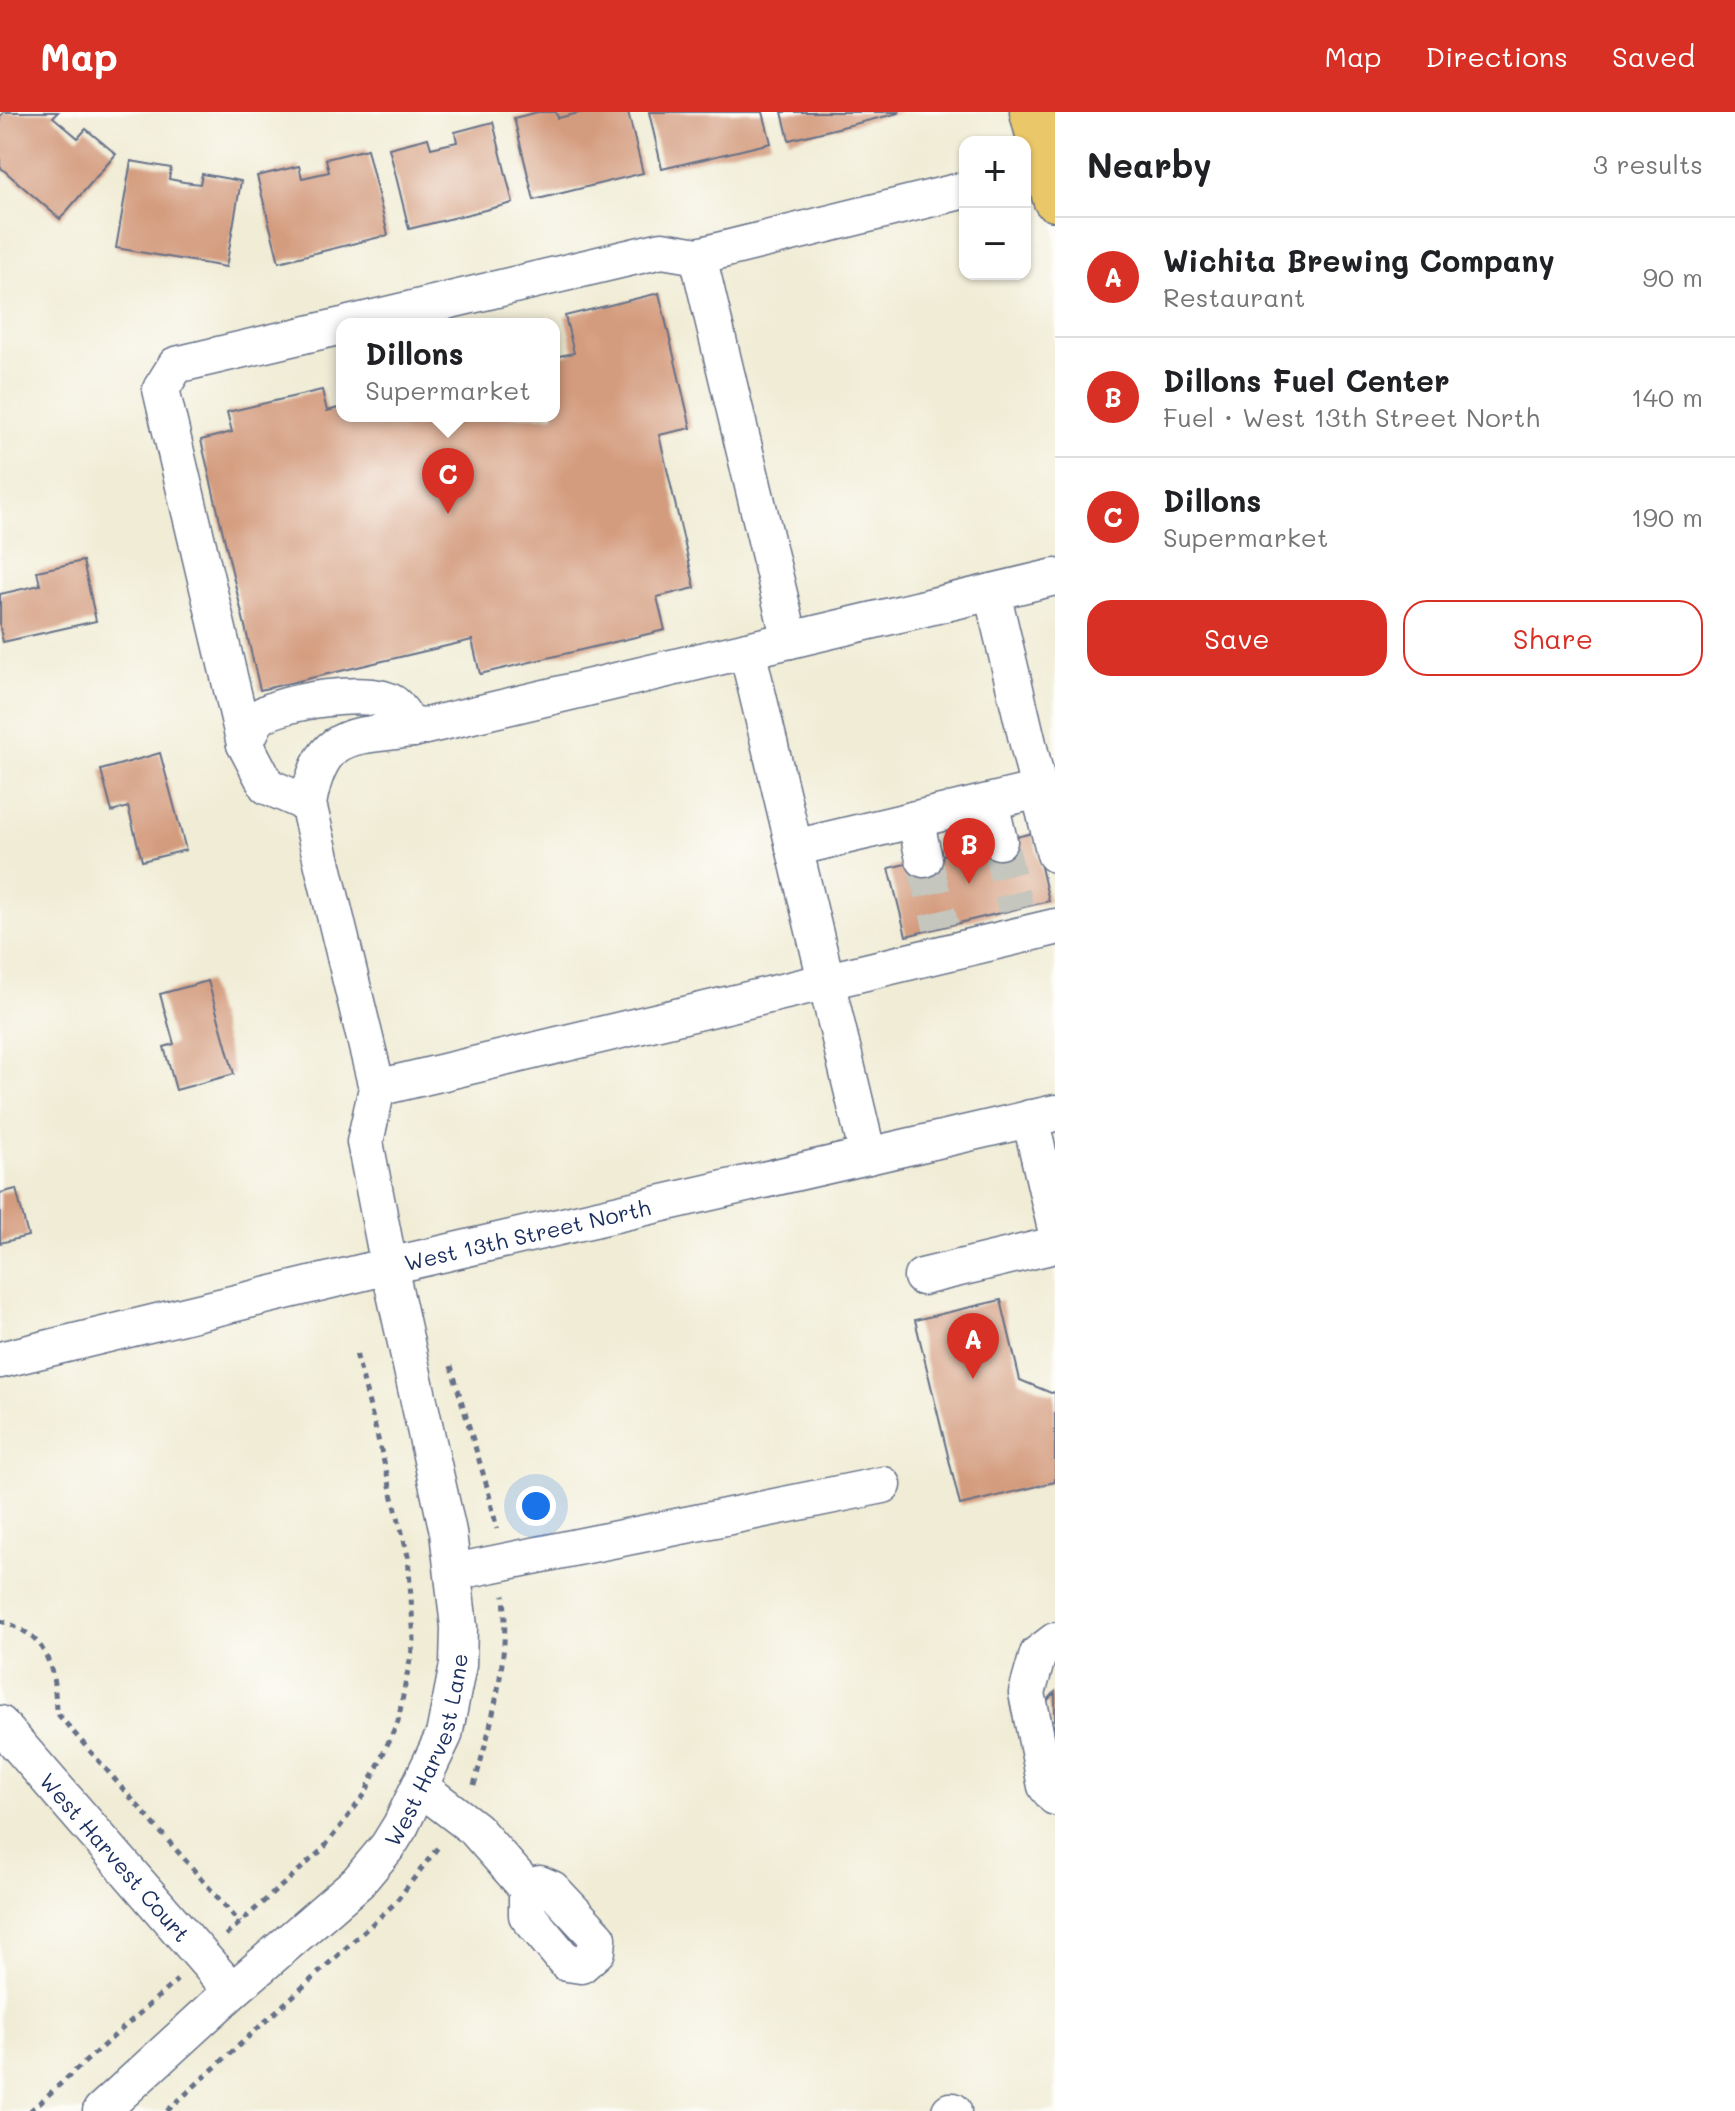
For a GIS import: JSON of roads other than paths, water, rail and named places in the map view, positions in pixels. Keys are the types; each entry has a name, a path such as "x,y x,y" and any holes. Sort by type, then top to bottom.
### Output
{"street":[{"path":"374,318 662,250 698,256 959,191"},
{"path":"698,256 790,640"},
{"path":"308,804 267,786 245,744 161,389 176,365 336,327"},
{"path":"1031,924 944,940 826,981 377,1088 308,804 313,774 329,748 355,736 413,729 1055,577"},
{"path":"992,592 1055,854"},
{"path":"747,650 868,1156"},
{"path":"245,744 257,718 281,705 324,698 376,697 393,703 413,729"},
{"path":"794,848 1039,790"},
{"path":"990,802 999,841"},
{"path":"915,819 924,859"},
{"name":"West Harvest Lane","path":"101,2111 232,1991 358,1882 388,1846 444,1735 458,1665 459,1627 454,1572 365,1142 377,1088"},
{"path":"1042,1116 1055,1225"},
{"name":"West 13th Street North","path":"0,1360 389,1266 1042,1116"},
{"path":"922,1277 1055,1245"},
{"path":"454,1572 883,1485"},
{"path":"1055,1641 1038,1654 1027,1693 1046,1786 1055,1797"},
{"name":"West Harvest Court","path":"0,1724 232,1991"},
{"path":"420,1787 475,1829 527,1888"}],"tunnel":[{"path":"999,841 1016,909"},
{"path":"924,859 941,927"}],"place":[{"name":"Dillons","path":"448,514"},
{"name":"Dillons Fuel Center","path":"969,884"},
{"name":"Wichita Brewing Company","path":"973,1379"}]}
